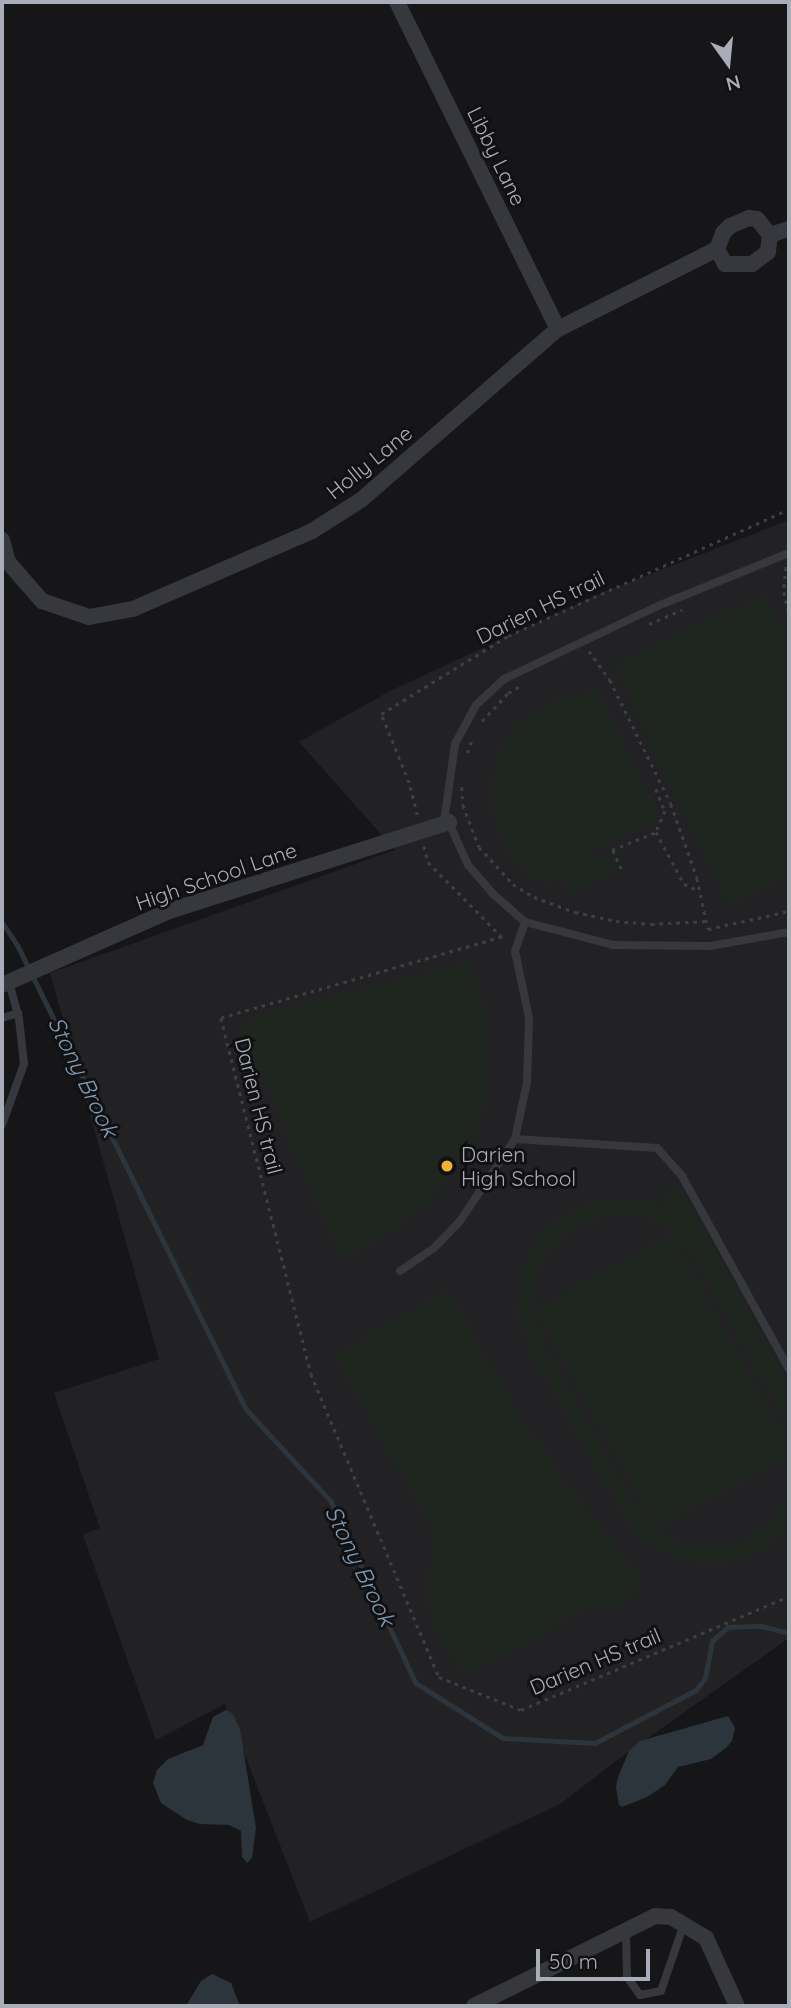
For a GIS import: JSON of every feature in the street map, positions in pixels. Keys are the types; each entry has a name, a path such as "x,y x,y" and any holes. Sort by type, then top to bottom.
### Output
{"street":[{"name":"Libby Lane","path":"397,2 558,329"},
{"name":"Holly Lane","path":"2,540 8,562 42,601 89,617 133,609 312,531 361,500 558,329 717,249 723,233 740,220 757,219 770,234"},
{"path":"717,249 725,264 752,264 768,252 770,234 789,229"},
{"name":"High School Lane","path":"5,983 169,911 449,821"},
{"path":"474,2006 655,1916 671,1917 706,1938 737,2006"}],"lane":[{"path":"789,553 660,605 504,679 476,705 455,744 445,814 468,865 492,893 525,922 613,945 710,946 789,932"},
{"path":"400,1271 434,1248 460,1221 515,1139 527,1082 529,1018 515,951 525,922"},
{"path":"2,1125 24,1064 18,1013 5,983"},
{"path":"2,1018 18,1013"},
{"path":"515,1139 657,1148 682,1176 789,1370"},
{"path":"626,1931 626,1978 640,1995 661,1991 684,1924"}],"path":[{"name":"Darien HS trail","path":"789,509 508,636 381,714 409,783 428,862 502,937 221,1018 311,1374 439,1677 521,1710 789,1596"},
{"path":"774,572 788,567 784,592 789,614"},
{"path":"639,629 690,607"},
{"path":"578,656 589,651 610,680 671,804 700,891 708,929 789,911"},
{"path":"465,758 475,731 489,711 526,682"},
{"path":"463,779 463,805 479,847 513,884 534,897 575,912 616,920 651,924 707,921"},
{"path":"621,869 612,850 656,832 665,811 656,789"},
{"path":"656,832 684,884 700,891"}],"shaded area":[{"name":"Darien High School","path":"789,520 789,1638 624,1755 560,1804 310,1922 225,1704 156,1740 83,1535 100,1528 54,1393 159,1359 50,973 395,850 299,742 390,691 597,595"},
{"path":"765,594 789,644 789,876 728,905 614,666"},
{"path":"598,691 649,794 651,793 660,810 655,824 592,851 597,861 612,853 620,869 570,894 562,878 546,885 541,875 534,879 514,860 495,825 491,781 503,743 516,725 556,699"},
{"path":"469,963 485,1006 489,1032 489,1083 484,1112 462,1161 426,1205 377,1241 341,1259 262,1077 240,1048 238,1037 241,1027 253,1016"},
{"path":"679,1185 789,1383 789,1429 694,1258 672,1232 658,1223 642,1217 608,1215 576,1226 550,1248 541,1263 533,1295 533,1312 544,1345 635,1507 656,1531 687,1546 704,1548 737,1544 767,1527 789,1495 789,1526 777,1539 743,1559 723,1564 683,1561 647,1543 632,1530 530,1352 517,1315 520,1275 537,1239 551,1224 586,1204 606,1199 646,1202 667,1210 661,1196"},
{"path":"672,1234 789,1445 789,1456 657,1529 535,1310"},
{"path":"448,1290 536,1445 541,1444 570,1489 606,1532 618,1553 628,1559 641,1581 637,1593 614,1607 598,1603 523,1644 462,1673 443,1643 429,1609 428,1576 436,1535 334,1355"},
{"path":"226,1710 233,1714 240,1729 256,1828 252,1858 247,1863 242,1857 241,1831 229,1825 200,1824 187,1820 161,1803 153,1783 157,1770 168,1759 203,1745 213,1717"},
{"path":"728,1716 735,1728 732,1741 726,1748 711,1759 678,1767 665,1785 647,1797 622,1807 619,1805 616,1787 618,1777 629,1751 640,1741"},
{"path":"212,1974 231,1983 240,2006 186,2006 201,1981"}],"waterway":[{"name":"Stony Brook","path":"2,922 18,946 246,1409 331,1501 416,1683 503,1738 595,1743 696,1690 705,1678 712,1641 728,1627 761,1626 789,1633"}],"place":[{"name":"Darien High School","path":"447,1166"}]}
